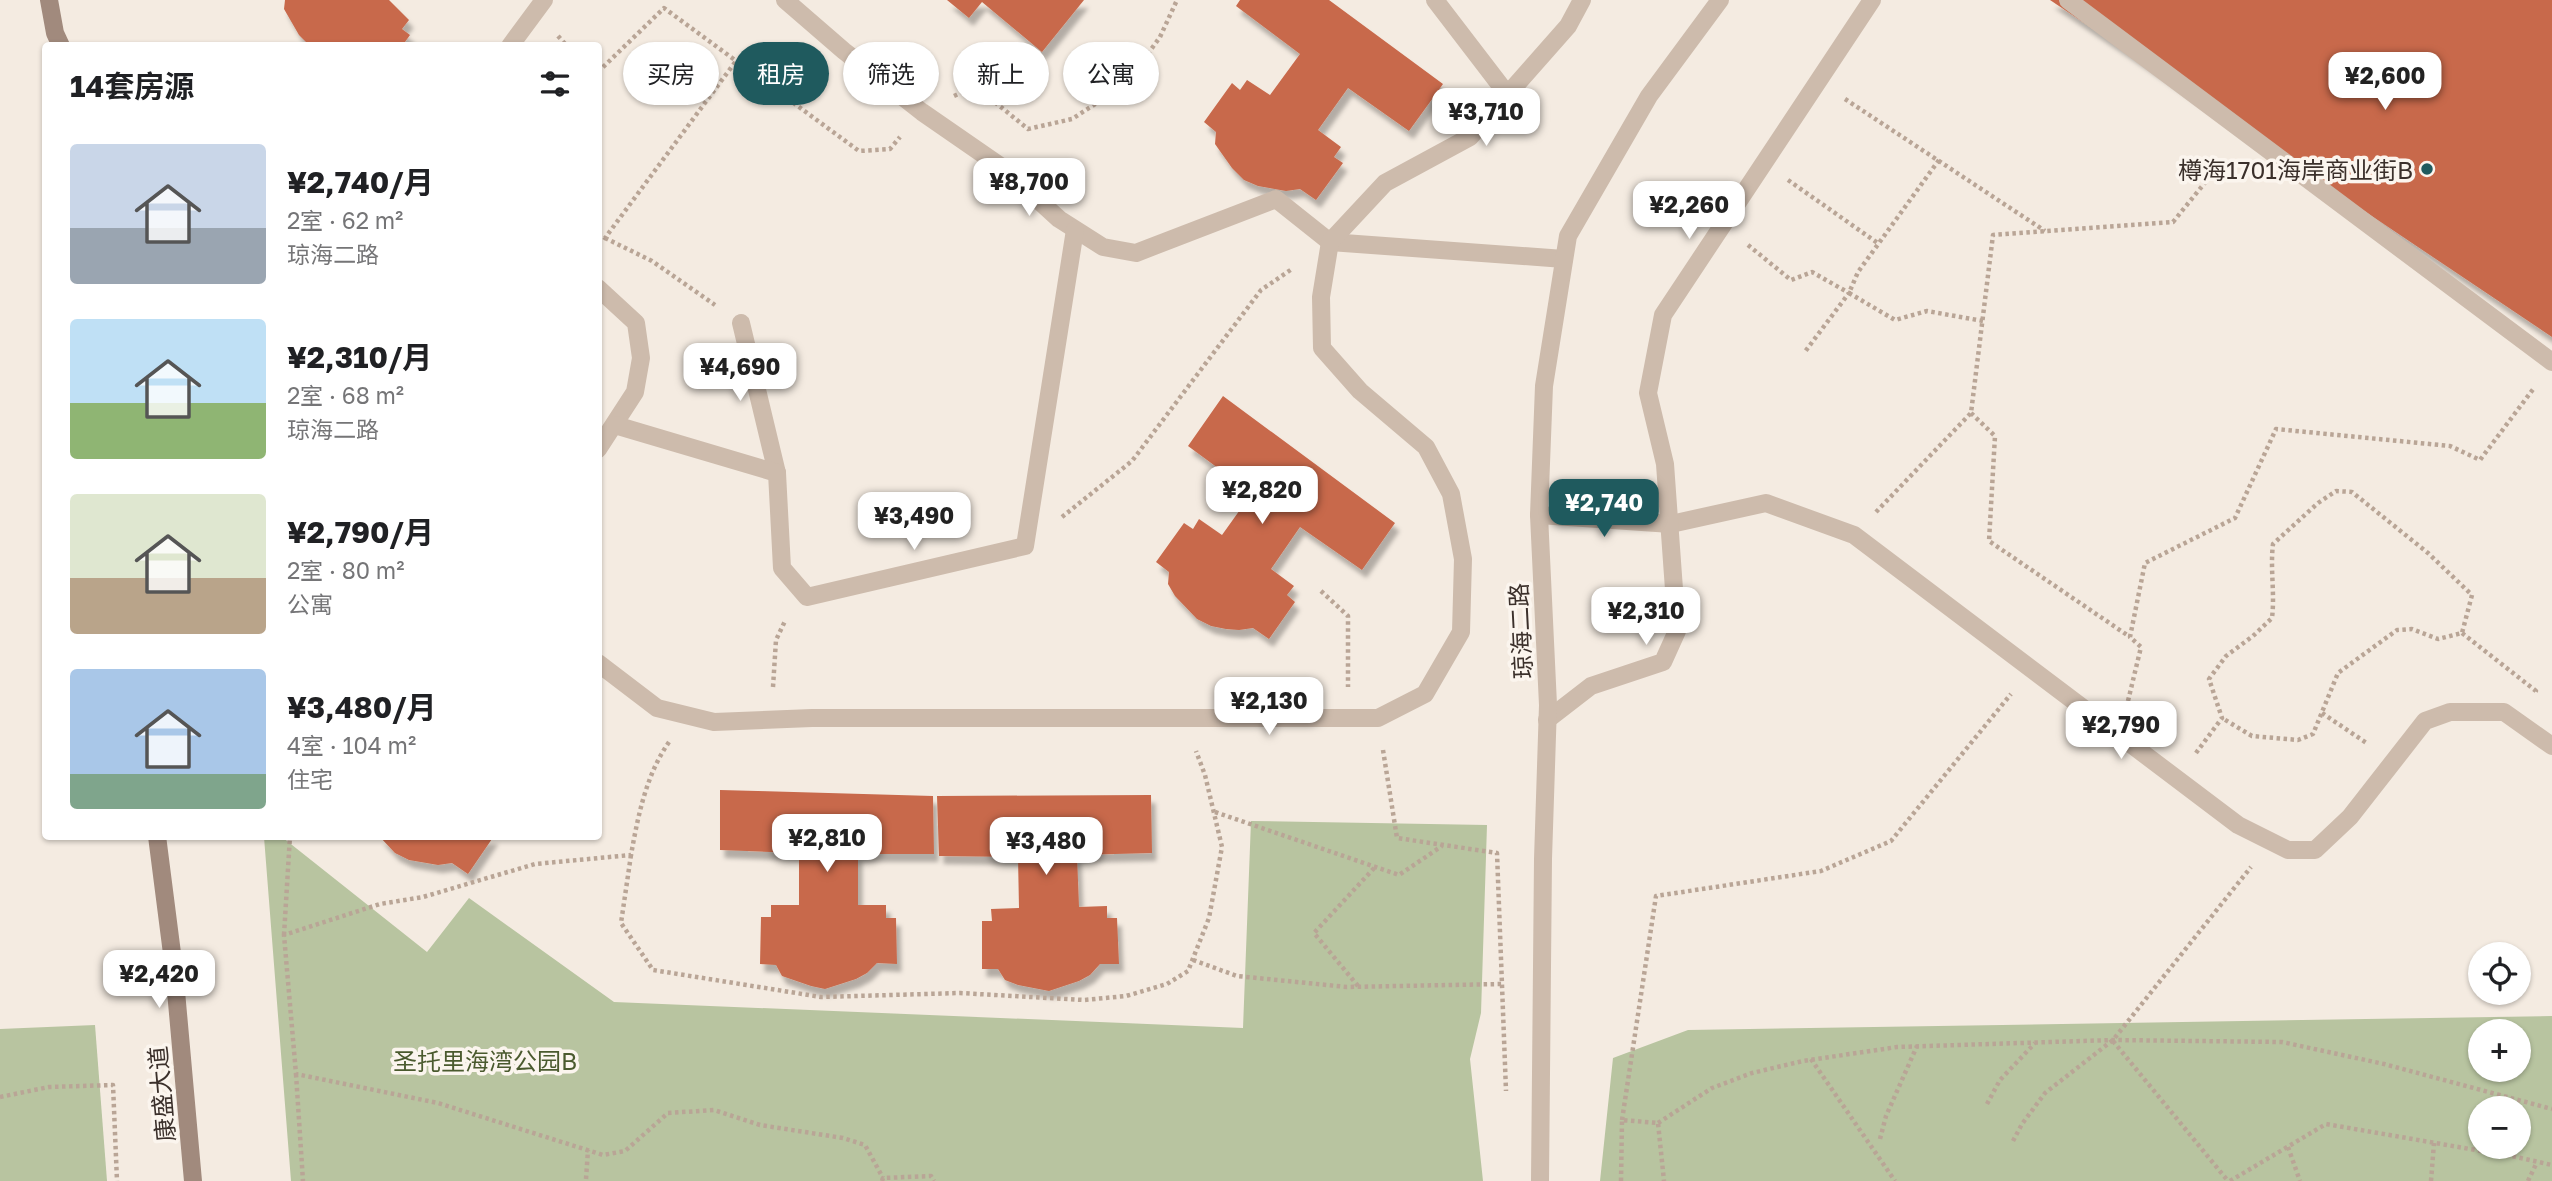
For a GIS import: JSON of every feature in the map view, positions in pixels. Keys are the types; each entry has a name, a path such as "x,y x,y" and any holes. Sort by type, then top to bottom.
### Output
{"main road":[{"path":"49,0 59,42"},
{"name":"康盛大道","path":"158,840 174,969 193,1181"}],"street":[{"path":"513,42 544,0"},
{"path":"785,0 844,51 922,112 1003,168 1059,219 1103,247 1136,253 1276,199 1330,242 1564,259"},
{"path":"1436,0 1507,94"},
{"path":"602,666 657,708 714,722 773,719 1378,718 1425,694 1461,632 1462,559 1451,494 1426,447 1360,391 1322,348 1321,297 1330,242 1385,183 1470,137 1568,26 1582,0"},
{"name":"琼海二路","path":"1541,1181 1543,859 1547,720 1539,515 1544,386 1568,236 1649,96 1720,0"},
{"path":"1547,720 1591,686 1663,662 1677,631 1665,464 1648,393 1663,315 1872,0"},
{"path":"2067,0 2552,362"},
{"path":"741,323 777,473 782,568 807,597 1026,545 1075,230"},
{"path":"602,292 636,323 641,358 635,392 602,443"},
{"path":"615,425 777,473"},
{"path":"1539,515 1671,524 1766,503 1854,535 2238,825 2288,850 2315,850 2350,817 2425,721 2450,712 2504,712 2552,746"}],"path":[{"path":"796,105 859,151 890,149 922,112 975,86 1028,129 1072,119 1126,84 1160,37 1177,0"},
{"path":"602,68 664,8 733,59"},
{"path":"605,238 733,65"},
{"path":"1818,81 2046,231"},
{"path":"1854,535 1970,413 1993,235 2173,222 2245,133"},
{"path":"1804,353 1849,293 1858,272 1938,160"},
{"path":"1763,163 1879,244"},
{"path":"1780,190 1787,179"},
{"path":"602,236 652,261 741,323"},
{"path":"1026,545 1132,461 1261,290 1330,242"},
{"path":"1744,242 1791,280 1812,272 1895,320 1927,311 1983,321"},
{"path":"2130,637 2145,563 2235,518 2276,429 2450,446 2480,460 2536,386"},
{"path":"1970,413 1995,436 1989,541 2141,647 2119,736"},
{"path":"2462,634 2472,595 2436,560 2352,492 2336,491 2318,503 2273,544 2270,569 2274,596 2272,618 2226,656 2208,678 2222,718 2252,736 2298,740 2313,734 2338,673 2397,630 2413,629 2438,639 2462,634 2536,691 2515,720"},
{"path":"1321,590 1348,617 1348,718"},
{"path":"773,719 776,640 788,614 807,597"},
{"path":"1621,1181 1622,1120 1656,896 1821,871 1891,841 2031,669"},
{"path":"2322,713 2394,762"},
{"path":"687,715 660,755 639,809 621,923 653,970 821,997 960,993 1084,1000 1126,996 1167,984 1188,971 1209,918 1222,847 1205,775 1182,718"},
{"path":"1378,718 1397,838 1497,852 1506,1102"},
{"path":"2176,779 2222,718"},
{"path":"1214,812 1399,875 1444,845"},
{"path":"290,840 284,935 303,1181"},
{"path":"2014,1141 2022,1124 2045,1093 2113,1040 2272,842"},
{"path":"284,935 380,904 423,897 535,863 631,855"},
{"path":"1358,987 1314,933 1376,866"},
{"path":"1193,960 1237,976 1358,987 1502,984"},
{"path":"1622,1120 1658,1123 1712,1088 1752,1073 1811,1059 1917,1046 2113,1040 2282,1042 2384,1064 2552,1109"},
{"path":"2113,1040 2229,1181 2326,1124 2552,1165"},
{"path":"1987,1104 2000,1080 2036,1043"},
{"path":"1880,1139 1886,1116 1917,1046"},
{"path":"1811,1059 1895,1181"},
{"path":"296,1074 438,1103 603,1155 625,1151 668,1112 714,1110 760,1125 843,1138 865,1145 882,1180 931,1175 934,1181"},
{"path":"0,1097 49,1087 113,1085 117,1181"},
{"path":"1658,1123 1664,1181"},
{"path":"2431,1181 2434,1143"},
{"path":"2288,1147 2300,1181"},
{"path":"586,1180 588,1150"},
{"path":"2528,1181 2537,1162"}],"green space":[{"name":"圣托里海湾公园B","path":"1251,821 1487,825 1481,1013 1470,1059 1483,1181 291,1181 264,840 286,840 427,952 469,898 614,1002 1243,1028"},
{"path":"2552,1016 2552,1181 1600,1181 1613,1058 1688,1030"},
{"path":"95,1025 107,1181 0,1181 0,1029"}],"building":[{"path":"285,0 389,0 409,20 402,29 410,35 405,42 306,42 284,9"},
{"path":"947,0 1084,0 1049,43 1030,42 982,2 969,18"},
{"path":"1240,0 1329,0 1443,84 1409,131 1348,88 1318,130 1341,147 1334,157 1343,163 1316,200 1300,189 1286,191 1258,186 1244,180 1232,168 1215,144 1216,132 1204,122 1232,83 1240,90 1247,80 1270,95 1300,54 1236,6"},
{"name":"樽海1701海岸商业街B","path":"2050,0 2552,0 2552,337"},
{"path":"1223,396 1395,523 1362,570 1300,527 1271,569 1294,586 1287,595 1295,602 1269,639 1253,628 1226,629 1197,619 1175,596 1168,584 1169,572 1156,562 1184,523 1193,529 1199,519 1222,535 1252,493 1188,446"},
{"path":"720,790 933,796 934,854 858,854 858,905 886,905 886,918 896,918 897,964 877,963 856,979 825,989 782,976 776,965 760,964 761,917 771,917 771,905 799,905 799,853 720,850"},
{"path":"1151,795 1152,853 1077,855 1079,907 1107,906 1107,918 1117,918 1119,964 1100,964 1090,975 1079,981 1049,991 1005,980 998,969 982,969 982,921 992,921 991,909 1019,908 1018,857 939,856 937,796"},
{"path":"383,840 491,840 468,874 452,863 438,865 409,860 395,853"}],"place":[{"name":"樽海1701海岸商业街B","path":"2427,169"}]}
